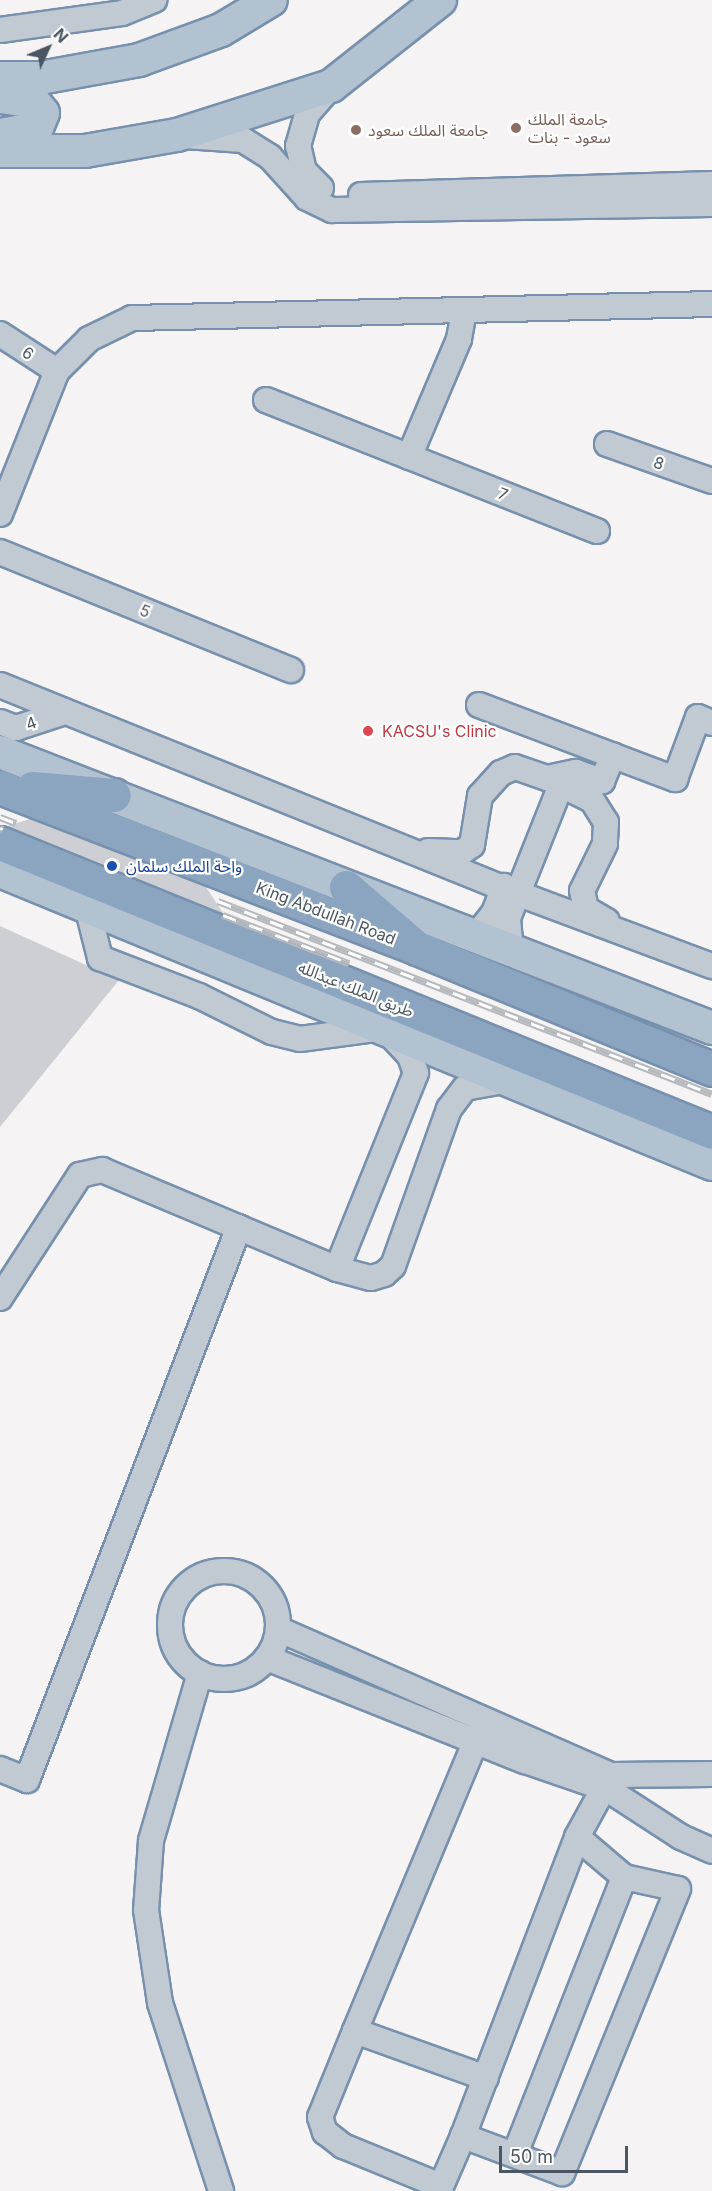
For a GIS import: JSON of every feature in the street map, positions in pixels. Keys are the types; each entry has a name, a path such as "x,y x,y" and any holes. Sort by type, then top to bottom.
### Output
{"highway":[{"path":"0,786 114,795"},
{"name":"King Abdullah Road","path":"0,786 417,948"},
{"name":"طريق الملك عبدالله","path":"0,843 712,1132"},
{"path":"346,887 417,948 712,1069"}],"main road":[{"path":"0,78 40,78 139,60 221,30 272,0"},
{"path":"0,151 85,151 177,135 332,86 440,0"},
{"path":"0,97 34,102 43,113 37,128 0,135"},
{"path":"0,752 712,1028"},
{"path":"0,871 712,1164"}],"street":[{"path":"0,30 122,13 155,0"},
{"path":"332,86 307,114 298,146 304,171 328,193 712,184"},
{"path":"177,135 243,140 270,157 307,198 332,210 712,204"},
{"path":"0,514 57,371 88,339 132,318 712,304"},
{"path":"409,457 459,339 464,311"},
{"name":"6","path":"0,334 57,371"},
{"name":"7","path":"266,400 597,531"},
{"name":"8","path":"607,444 712,482"},
{"name":"5","path":"0,552 291,670"},
{"path":"0,685 62,713 398,847 712,966"},
{"path":"479,705 675,778 698,717 712,723"},
{"name":"4","path":"0,722 16,728 62,713"},
{"path":"398,847 462,852 472,845 477,805 490,781 515,767 561,778 602,781 613,755"},
{"path":"475,937 511,891 561,778"},
{"path":"561,778 592,800 606,822 605,844 582,891 586,909 635,937"},
{"path":"511,891 508,918 511,951"},
{"path":"87,906 99,958 199,996 272,1032 300,1039 384,1028 410,1056 416,1073 337,1269"},
{"path":"0,1298 80,1175 102,1170 337,1269 371,1278 393,1266 449,1109 465,1088 509,1080"},
{"path":"0,1769 27,1780 239,1227"},
{"path":"233,1571 254,1579 275,1606 278,1629 267,1658 256,1669 229,1679 200,1673 186,1663 170,1633 175,1599 200,1576 233,1571"},
{"path":"278,1629 479,1731"},
{"path":"267,1658 479,1731 609,1782 681,1837 712,1851"},
{"path":"200,1673 151,1841 146,1910 160,2002 220,2191"},
{"path":"479,1731 320,2117 325,2132 344,2146 440,2189 486,2078 577,1837 609,1782"},
{"path":"609,1782 712,1774"},
{"path":"463,2136 562,2173 678,1889 624,1877 577,1837"},
{"path":"515,2154 624,1877"},
{"path":"355,2031 486,2078"}],"building":[{"path":"30,819 206,887 223,913 8,826"},
{"path":"0,926 119,980 0,1127"}],"railway":[{"path":"0,817 16,823"},
{"path":"218,901 712,1094"},
{"path":"223,915 349,963"}],"place":[{"name":"جامعة الملك سعود - بنات","path":"516,128"},
{"name":"جامعة الملك سعود","path":"356,130"},
{"name":"KACSU's Clinic","path":"368,731"},
{"name":"واحة الملك سلمان","path":"112,866"}]}
